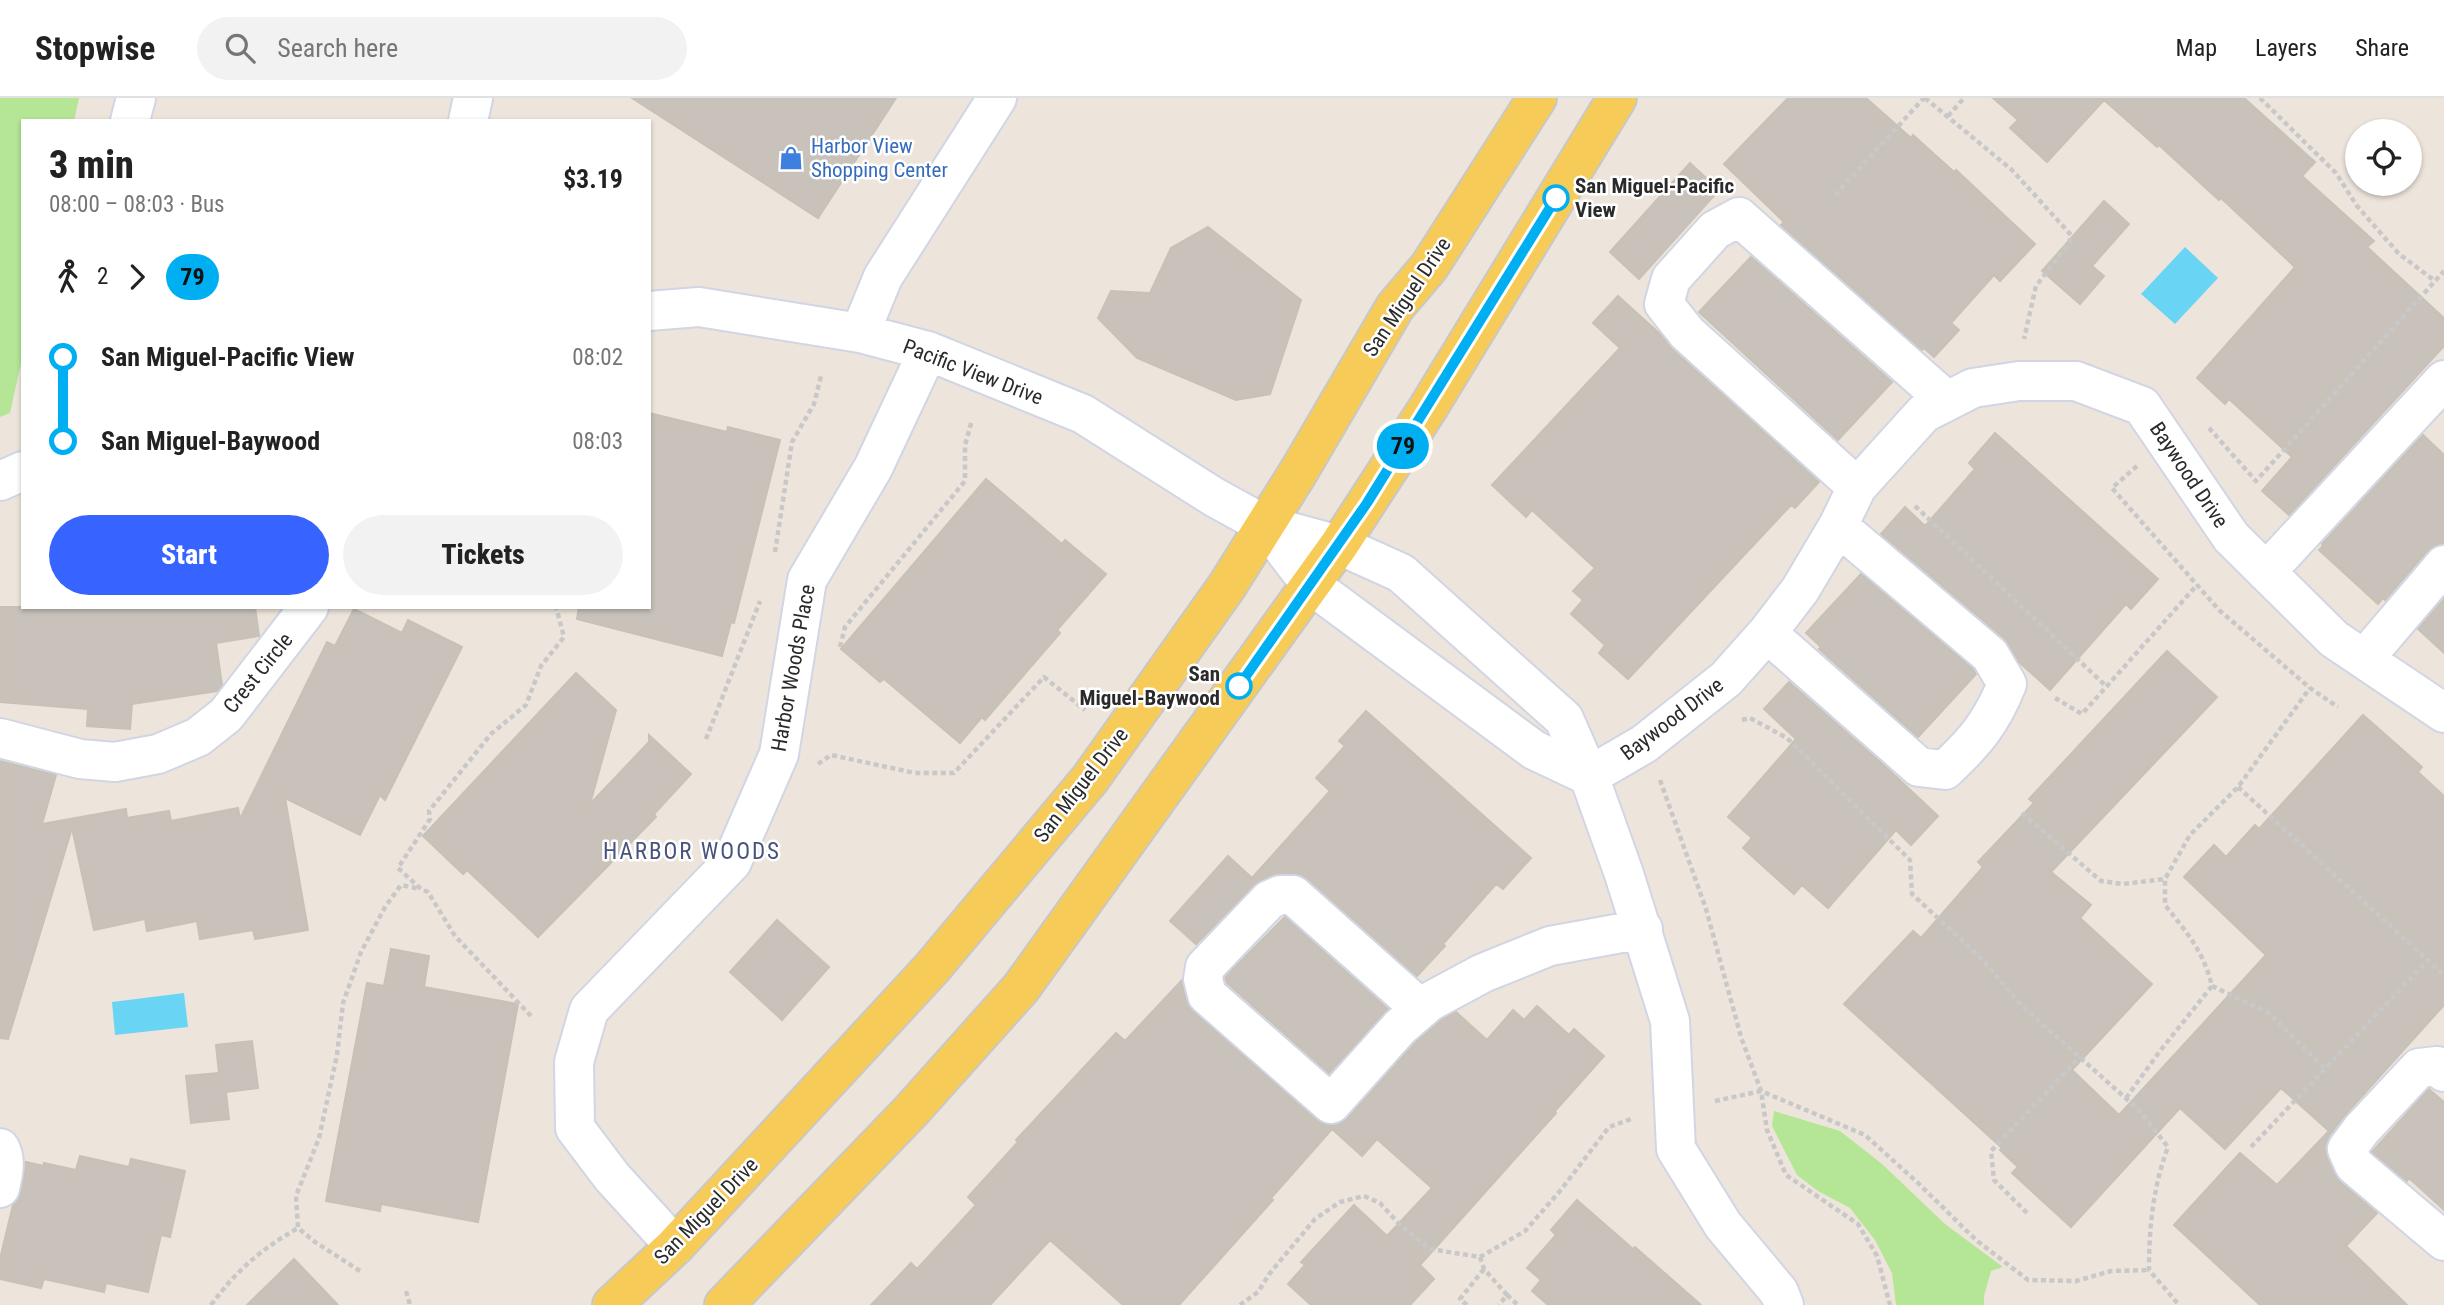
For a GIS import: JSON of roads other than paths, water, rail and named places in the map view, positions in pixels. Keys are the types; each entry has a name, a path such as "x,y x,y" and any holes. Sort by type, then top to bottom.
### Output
{"main road":[{"name":"San Miguel Drive","path":"612,1305 675,1246 932,968 1090,779 1227,586 1395,307 1429,267 1537,98"},
{"path":"724,1305 911,1111 1021,988 1339,545 1428,408 1617,98"}],"street":[{"path":"131,119 136,98"},
{"path":"468,119 473,98"},
{"path":"860,333 883,277 997,98"},
{"path":"1857,486 1687,333 1664,304 1671,279 1715,230 1739,217 1947,401"},
{"name":"Pacific View Drive","path":"651,311 699,307 860,333 928,351 1083,414 1214,497 1265,525"},
{"name":"Harbor Woods Place","path":"675,1246 612,1177 575,1128 574,1062 589,1010 732,862 779,754 807,580 873,468 928,351"},
{"path":"2266,572 2444,380"},
{"name":"Baywood Drive","path":"1589,776 1644,744 1726,679 1768,633 1800,590 1838,526 1857,486 1924,413 1973,388 2019,381 2076,381 2142,406 2231,537 2334,639 2444,713"},
{"path":"0,481 21,472"},
{"path":"1265,525 1339,545 1401,573 1564,719 1589,776 1643,929 1670,1021 1676,1149 1723,1225 1779,1292 1784,1305"},
{"path":"1265,525 1311,585 1534,750 1589,776"},
{"path":"1768,633 1919,768 1945,770 1973,744 1995,713 2007,684 1990,655 1838,526"},
{"path":"2364,659 2444,565"},
{"name":"Crest Circle","path":"0,738 80,760 116,762 158,754 198,737 226,715 307,609"},
{"path":"1421,1009 1293,895 1280,895 1269,900 1205,967 1203,979 1207,995 1331,1104 1400,1027 1421,1009 1429,1002 1483,973 1550,947 1643,929"},
{"path":"2444,1072 2437,1066 2419,1068 2361,1130 2347,1149 2354,1165 2444,1241"},
{"path":"0,1148 4,1154 4,1170 0,1188"}],"water":[{"path":"2185,247 2218,278 2175,324 2141,294"},
{"path":"184,993 188,1027 115,1035 112,1002"}],"place":[{"name":"Harbor View Shopping Center","path":"791,158"},
{"name":"San Miguel-Pacific View","path":"1556,198"},
{"name":"San Miguel-Baywood","path":"1239,686"}],"district":[{"name":"HARBOR WOODS","path":"692,851"}]}
